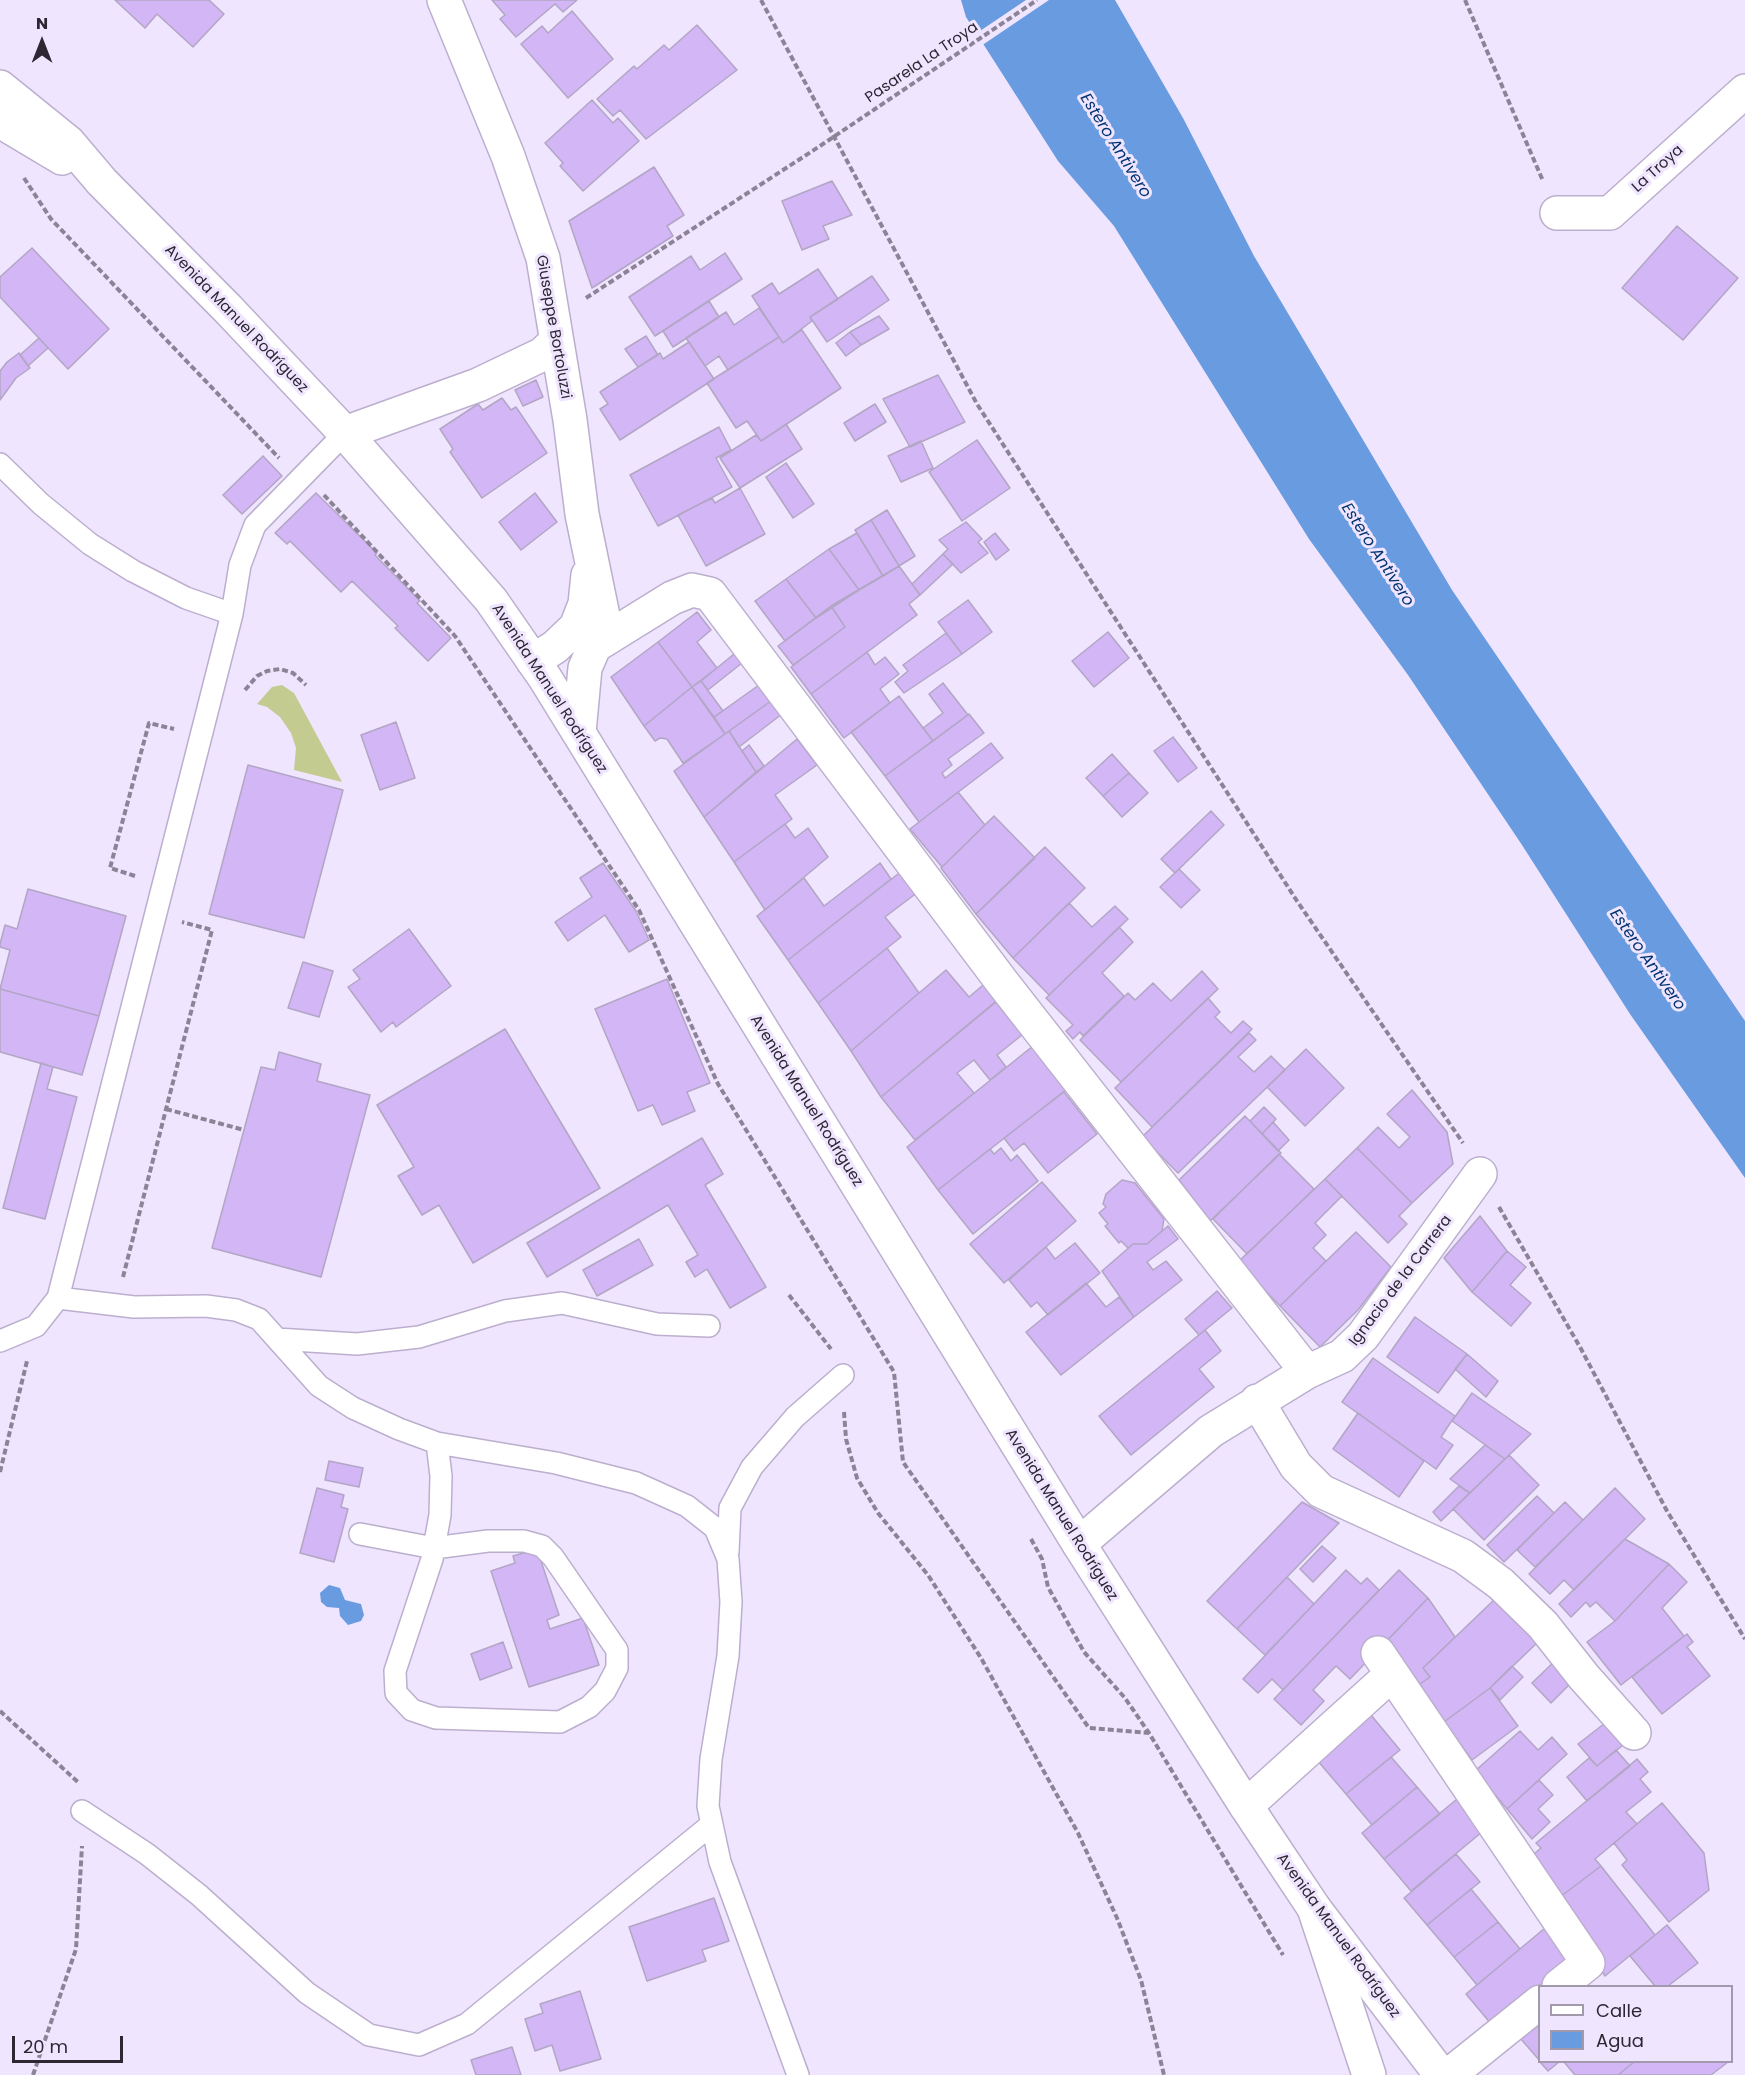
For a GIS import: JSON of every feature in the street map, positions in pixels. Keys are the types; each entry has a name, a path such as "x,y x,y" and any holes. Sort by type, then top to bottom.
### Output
{"main road":[{"name":"Giuseppe Bortoluzzi","path":"444,0 508,156 543,258 590,561"},
{"name":"Avenida Manuel Rodríguez","path":"0,87 68,142 102,182 228,309 345,433 491,600 579,732 1079,1544 1246,1806 1314,1908 1441,2075"},
{"name":"La Troya","path":"1557,213 1610,213 1745,91"},
{"name":"Avenida Manuel Rodríguez","path":"0,121 102,182"},
{"path":"345,433 478,385 543,354 555,330"},
{"path":"579,732 585,668 601,632 603,616 590,561"},
{"path":"533,661 555,647 576,627 585,604 590,561"},
{"path":"593,647 672,598 692,590 710,594 1002,982 1307,1372"},
{"name":"Ignacio de la Carrera","path":"1079,1544 1211,1431 1307,1372 1342,1356 1363,1336 1480,1174"},
{"path":"1257,1401 1296,1466 1321,1491 1463,1556 1501,1584 1543,1624 1584,1677 1634,1733"},
{"path":"1246,1806 1385,1663 1588,1963 1560,1985"},
{"path":"1314,1908 1369,2075"},
{"path":"1449,2075 1538,2003"}],"lane":[{"path":"0,1341 36,1326 58,1298 232,614 240,564 255,525 345,433"},
{"path":"0,464 41,504 90,544 124,566 186,598 232,614"},
{"path":"58,1298 134,1307 206,1306 236,1310 259,1319 319,1386 353,1408 437,1443 556,1463 636,1483 687,1506 715,1528 728,1559"},
{"path":"277,1339 357,1344 419,1337 505,1311 562,1303 657,1324 709,1326"},
{"path":"798,2075 720,1862 708,1806 711,1759 728,1656 731,1602 728,1559 730,1508 752,1467 795,1417 843,1375"},
{"path":"360,1534 434,1548 488,1541 524,1541 542,1546 553,1557 617,1650 617,1668 605,1691 590,1707 560,1722 436,1718 412,1710 396,1693 395,1671 434,1548 440,1495 437,1443"},
{"path":"82,1810 147,1854 199,1895 307,1994 369,2035 419,2045 467,2024 712,1824"}],"path":[{"path":"760,0 881,221 977,404 1290,892 1463,1143 1580,1347 1667,1511 1745,1639"},
{"name":"Pasarela La Troya","path":"555,330 820,146 1037,0"},
{"path":"1465,0 1557,213"},
{"path":"20,173 51,219 283,462"},
{"path":"323,495 406,580 455,636 639,910 718,1084 894,1372 903,1462 1089,1728 1149,1733"},
{"path":"240,698 257,676 267,671 280,669 293,673 306,686"},
{"path":"142,879 110,868 149,723 179,731"},
{"path":"122,1283 212,930 182,922 185,910"},
{"path":"166,1109 244,1130"},
{"path":"789,1295 842,1362 846,1439 857,1478 878,1513 928,1575 981,1658 1078,1833 1117,1918 1141,1980 1164,2075"},
{"path":"0,1472 36,1326"},
{"path":"1025,1529 1042,1560 1048,1587 1084,1652 1125,1698 1149,1733 1283,1955"},
{"path":"0,1711 82,1786 76,1949 33,2075"}],"green space":[{"path":"282,685 294,693 342,782 294,770 296,748 291,733 280,717 267,707 257,704 272,687"}],"water":[{"name":"Estero Antivero","path":"961,0 1115,0 1183,118 1254,256 1452,590 1745,1021 1745,1178 1630,1014 1522,845 1408,675 1309,539 1114,226 1058,161 966,17"},
{"path":"329,1585 340,1588 345,1600 361,1604 364,1615 361,1621 348,1625 340,1616 339,1608 327,1607 321,1602 320,1593"}],"pier":[{"path":"1026,0 1049,0 981,46 974,35"}],"building":[{"path":"115,0 209,0 224,14 193,47 157,14 145,28"},
{"path":"492,0 577,0 563,12 555,4 516,37 500,19 505,15"},
{"path":"572,11 613,59 568,98 521,44 542,26 548,33"},
{"path":"697,25 737,70 646,139 620,110 613,116 597,99 634,66 637,69 664,45 669,50"},
{"path":"592,100 613,123 618,118 639,141 583,191 560,166 563,163 545,143"},
{"path":"654,167 684,215 667,226 673,236 592,288 569,221"},
{"path":"832,181 852,215 823,226 829,239 802,250 782,201"},
{"path":"1677,226 1738,278 1683,340 1622,288"},
{"path":"32,248 109,329 68,369 0,297 0,277"},
{"path":"725,253 742,279 655,336 629,297 691,256 700,270"},
{"path":"818,269 838,299 810,317 812,321 783,343 752,296 772,283 779,294"},
{"path":"872,276 889,300 827,342 810,317"},
{"path":"709,301 719,317 673,347 663,331"},
{"path":"759,308 779,337 728,370 719,356 705,366 686,338 726,312 734,325"},
{"path":"879,316 889,329 861,345 850,332"},
{"path":"802,330 841,388 761,441 747,421 736,428 707,383 779,337 783,343"},
{"path":"850,332 861,345 846,356 836,343"},
{"path":"646,336 658,355 638,367 625,349"},
{"path":"39,338 48,348 28,366 20,355"},
{"path":"689,342 714,379 620,440 600,409 608,404 600,392 660,353 663,359"},
{"path":"19,353 30,368 16,378 0,400 0,371"},
{"path":"938,375 965,422 910,447 883,399"},
{"path":"536,380 543,397 523,406 515,390"},
{"path":"502,398 511,410 516,407 547,453 482,498 450,452 453,449 440,429 478,404 483,410"},
{"path":"875,404 886,422 855,441 844,423"},
{"path":"786,424 802,449 740,488 720,458 756,435 761,441"},
{"path":"719,427 731,450 716,458 732,487 658,526 630,475"},
{"path":"977,440 1010,488 962,521 929,472"},
{"path":"921,441 933,468 901,482 888,456"},
{"path":"263,456 282,476 242,514 223,495"},
{"path":"786,463 814,504 793,518 766,477"},
{"path":"740,488 765,534 706,566 678,515 712,498 715,503"},
{"path":"316,493 377,553 375,555 420,601 417,603 451,638 428,661 395,628 398,626 352,581 341,592 290,541 287,544 275,533"},
{"path":"535,493 557,522 521,550 499,522"},
{"path":"887,510 915,556 899,566 871,520"},
{"path":"871,520 899,566 883,576 855,530"},
{"path":"966,522 982,539 978,542 988,553 961,573 943,554 948,549 939,540"},
{"path":"857,533 883,576 859,590 829,549"},
{"path":"995,533 1009,550 996,560 984,542"},
{"path":"829,549 859,590 816,618 786,579"},
{"path":"943,554 953,564 920,595 912,584"},
{"path":"899,566 920,595 909,604 917,615 811,694 791,667 845,627 831,606"},
{"path":"786,579 816,618 785,641 755,601"},
{"path":"968,600 992,632 962,654 938,622"},
{"path":"831,606 845,627 793,665 778,646"},
{"path":"697,612 711,630 697,642 717,668 692,687 658,642"},
{"path":"1108,632 1129,658 1094,687 1072,661"},
{"path":"946,633 962,654 904,693 895,682 908,671 903,665"},
{"path":"658,642 692,687 644,726 611,677"},
{"path":"867,652 875,665 885,657 899,674 880,689 890,703 844,738 811,694"},
{"path":"734,654 742,663 708,690 701,681"},
{"path":"701,681 723,711 714,717 692,687"},
{"path":"943,683 968,715 933,741 923,728 943,713 929,694"},
{"path":"759,685 771,701 725,734 714,717"},
{"path":"692,687 725,734 683,763 667,739 660,738 655,741 644,726"},
{"path":"899,696 933,741 885,776 851,732"},
{"path":"771,701 782,714 739,747 729,731"},
{"path":"969,714 984,733 948,759 952,765 942,773 945,778 991,743 1003,758 919,822 885,776"},
{"path":"396,722 415,778 380,790 361,735"},
{"path":"729,731 756,772 704,817 674,771"},
{"path":"1173,737 1197,768 1178,782 1154,751"},
{"path":"797,739 817,765 775,795 792,819 734,862 704,817"},
{"path":"749,745 764,766 756,772 742,751"},
{"path":"1112,754 1129,773 1103,796 1086,778"},
{"path":"248,765 343,790 304,938 209,914"},
{"path":"1129,773 1148,793 1122,817 1103,796"},
{"path":"958,792 985,825 942,867 910,829"},
{"path":"1211,811 1224,825 1175,873 1161,859"},
{"path":"994,816 1035,858 976,914 941,868"},
{"path":"785,824 795,838 808,828 828,857 765,910 734,862"},
{"path":"1045,847 1085,888 1013,958 976,914"},
{"path":"603,863 636,911 649,940 629,952 605,915 568,941 555,922 592,897 580,878"},
{"path":"880,863 891,879 788,960 757,916 804,878 824,906"},
{"path":"1179,869 1200,890 1181,908 1160,887"},
{"path":"903,870 918,892 885,917 901,937 818,1003 788,960"},
{"path":"28,889 126,916 99,1016 0,989 10,950 0,947 5,925 17,929"},
{"path":"1069,903 1092,927 1115,906 1128,919 1049,995 1013,958"},
{"path":"1119,927 1133,942 1102,973 1124,996 1083,1036 1080,1032 1073,1039 1066,1031 1073,1025 1046,998"},
{"path":"409,929 451,986 396,1027 393,1022 381,1032 348,987 360,979 353,970"},
{"path":"887,948 919,993 851,1051 818,1003"},
{"path":"303,962 333,971 319,1017 288,1008"},
{"path":"946,970 969,997 988,981 1001,997 881,1097 851,1051"},
{"path":"1202,971 1218,989 1121,1082 1080,1040 1128,993 1135,1000 1153,983 1171,1001"},
{"path":"667,979 710,1083 687,1092 695,1111 662,1125 653,1105 638,1111 595,1009"},
{"path":"0,989 99,1016 82,1075 0,1052"},
{"path":"1208,998 1220,1012 1215,1017 1231,1033 1243,1021 1252,1029 1152,1127 1115,1088"},
{"path":"996,1002 1022,1035 997,1055 1006,1067 990,1080 974,1060 957,1073 974,1093 915,1140 881,1097"},
{"path":"505,1029 600,1188 473,1263 439,1205 422,1215 398,1176 414,1167 377,1105"},
{"path":"1249,1033 1256,1040 1238,1057 1254,1072 1271,1056 1285,1070 1178,1173 1142,1137"},
{"path":"1033,1046 1067,1089 938,1190 907,1147"},
{"path":"1306,1049 1344,1088 1305,1126 1267,1087"},
{"path":"279,1052 321,1064 317,1081 370,1095 321,1277 212,1248 261,1067 275,1070"},
{"path":"41,1063 53,1067 47,1089 77,1097 45,1219 3,1208"},
{"path":"1412,1090 1447,1132 1453,1164 1412,1203 1357,1148 1378,1127 1399,1148 1410,1137 1387,1114"},
{"path":"1064,1092 1097,1134 1048,1173 1024,1143 1014,1151 1004,1138"},
{"path":"1264,1107 1276,1119 1262,1134 1250,1121"},
{"path":"1245,1116 1281,1153 1210,1221 1179,1180"},
{"path":"1273,1122 1289,1140 1278,1151 1262,1134"},
{"path":"702,1138 723,1174 705,1185 766,1287 730,1308 707,1269 695,1277 686,1262 698,1255 668,1205 547,1277 527,1243"},
{"path":"1001,1148 1011,1161 1017,1155 1038,1181 973,1234 938,1190 990,1149 994,1154"},
{"path":"1357,1148 1412,1203 1399,1216 1407,1224 1388,1243 1325,1179"},
{"path":"1279,1154 1314,1189 1247,1254 1213,1219"},
{"path":"1325,1179 1342,1196 1315,1223 1326,1235 1313,1248 1326,1261 1280,1306 1238,1262"},
{"path":"1122,1180 1135,1183 1164,1219 1162,1231 1147,1244 1133,1244 1128,1248 1121,1241 1119,1243 1105,1226 1108,1224 1099,1213 1106,1207 1103,1204 1106,1194"},
{"path":"1042,1182 1076,1221 1004,1283 970,1244"},
{"path":"1480,1216 1507,1251 1472,1292 1444,1258"},
{"path":"1168,1226 1178,1239 1147,1262 1153,1270 1166,1261 1182,1280 1134,1317 1102,1271 1133,1244 1147,1244"},
{"path":"1356,1232 1391,1267 1358,1310 1320,1347 1280,1306"},
{"path":"639,1239 653,1265 597,1296 583,1270"},
{"path":"1075,1243 1100,1273 1048,1315 1037,1302 1031,1307 1009,1280 1046,1247 1055,1259"},
{"path":"1507,1251 1526,1267 1510,1285 1531,1303 1511,1326 1472,1292"},
{"path":"1086,1283 1106,1307 1119,1297 1134,1317 1061,1375 1026,1332"},
{"path":"1217,1291 1232,1308 1199,1335 1185,1319"},
{"path":"1415,1317 1467,1354 1438,1393 1387,1357"},
{"path":"1205,1330 1221,1351 1199,1369 1214,1387 1131,1455 1099,1416"},
{"path":"1467,1354 1498,1381 1486,1397 1455,1369"},
{"path":"1373,1358 1455,1416 1441,1437 1453,1445 1436,1469 1342,1402"},
{"path":"1472,1393 1531,1434 1505,1459 1452,1421"},
{"path":"1358,1413 1424,1461 1399,1497 1333,1449"},
{"path":"1485,1445 1505,1459 1470,1493 1450,1479"},
{"path":"1509,1455 1539,1485 1484,1540 1453,1509"},
{"path":"329,1461 363,1468 359,1487 325,1480"},
{"path":"1459,1486 1470,1493 1441,1521 1433,1512"},
{"path":"317,1488 344,1495 341,1507 348,1509 334,1562 300,1553"},
{"path":"1615,1488 1645,1519 1574,1590 1564,1580 1550,1594 1529,1574"},
{"path":"1537,1496 1554,1513 1504,1562 1487,1545"},
{"path":"1302,1502 1339,1523 1237,1629 1207,1601"},
{"path":"1565,1502 1583,1520 1535,1567 1517,1550"},
{"path":"1625,1539 1669,1564 1615,1621 1596,1602 1590,1607 1586,1602 1571,1617 1559,1604"},
{"path":"1322,1546 1336,1558 1313,1582 1300,1569"},
{"path":"537,1549 559,1615 547,1620 550,1629 583,1618 599,1665 529,1687 491,1571 515,1563 513,1556"},
{"path":"1669,1564 1687,1582 1662,1608 1684,1636 1621,1685 1587,1642 1615,1621"},
{"path":"1346,1570 1361,1584 1367,1578 1379,1590 1283,1690 1272,1679 1258,1693 1243,1679"},
{"path":"1399,1570 1428,1598 1350,1679 1336,1666 1313,1690 1324,1701 1301,1725 1274,1699"},
{"path":"1287,1577 1314,1604 1265,1655 1237,1629"},
{"path":"1428,1598 1455,1637 1423,1668 1430,1677 1413,1689 1382,1646"},
{"path":"1496,1598 1539,1641 1490,1688 1444,1722 1413,1689 1430,1677 1423,1668"},
{"path":"1687,1634 1693,1642 1687,1647 1710,1676 1662,1714 1632,1677"},
{"path":"503,1642 512,1668 480,1680 471,1654"},
{"path":"1558,1658 1577,1677 1551,1703 1532,1683"},
{"path":"1512,1666 1523,1677 1500,1700 1490,1688"},
{"path":"1490,1688 1518,1726 1472,1760 1444,1722"},
{"path":"1371,1715 1400,1750 1346,1794 1317,1760"},
{"path":"1609,1720 1627,1742 1597,1766 1578,1744"},
{"path":"1520,1731 1538,1750 1552,1737 1567,1754 1507,1809 1475,1771"},
{"path":"1616,1750 1630,1766 1587,1801 1567,1777 1589,1758 1597,1766"},
{"path":"1391,1757 1417,1787 1372,1825 1346,1794"},
{"path":"1637,1759 1648,1772 1640,1779 1651,1792 1626,1812 1637,1824 1595,1859 1601,1866 1556,1900 1529,1858 1541,1848 1536,1843"},
{"path":"1539,1780 1553,1795 1538,1809 1550,1822 1532,1839 1507,1809"},
{"path":"1417,1787 1440,1814 1384,1859 1362,1833"},
{"path":"1462,1795 1488,1827 1411,1891 1384,1859"},
{"path":"1662,1803 1704,1853 1709,1890 1669,1922 1622,1865 1627,1860 1614,1843"},
{"path":"1456,1854 1480,1882 1427,1925 1404,1898"},
{"path":"1601,1866 1655,1935 1605,1976 1556,1900"},
{"path":"1471,1889 1498,1922 1454,1957 1427,1925"},
{"path":"714,1898 729,1941 702,1950 706,1961 647,1981 629,1927"},
{"path":"1498,1922 1520,1949 1477,1985 1454,1957"},
{"path":"1667,1925 1698,1963 1669,1985 1654,1985 1630,1956"},
{"path":"1545,1928 1576,1955 1492,2025 1466,1994"},
{"path":"580,1991 601,2059 560,2071 552,2045 535,2051 525,2019 543,2013 540,2004"},
{"path":"1538,2026 1538,2059 1521,2039"},
{"path":"512,2047 521,2075 476,2075 471,2060"},
{"path":"1541,2063 1558,2063 1548,2071"},
{"path":"1565,2063 1633,2063 1618,2075 1575,2075"},
{"path":"1633,2063 1727,2063 1711,2075 1618,2075"}]}
